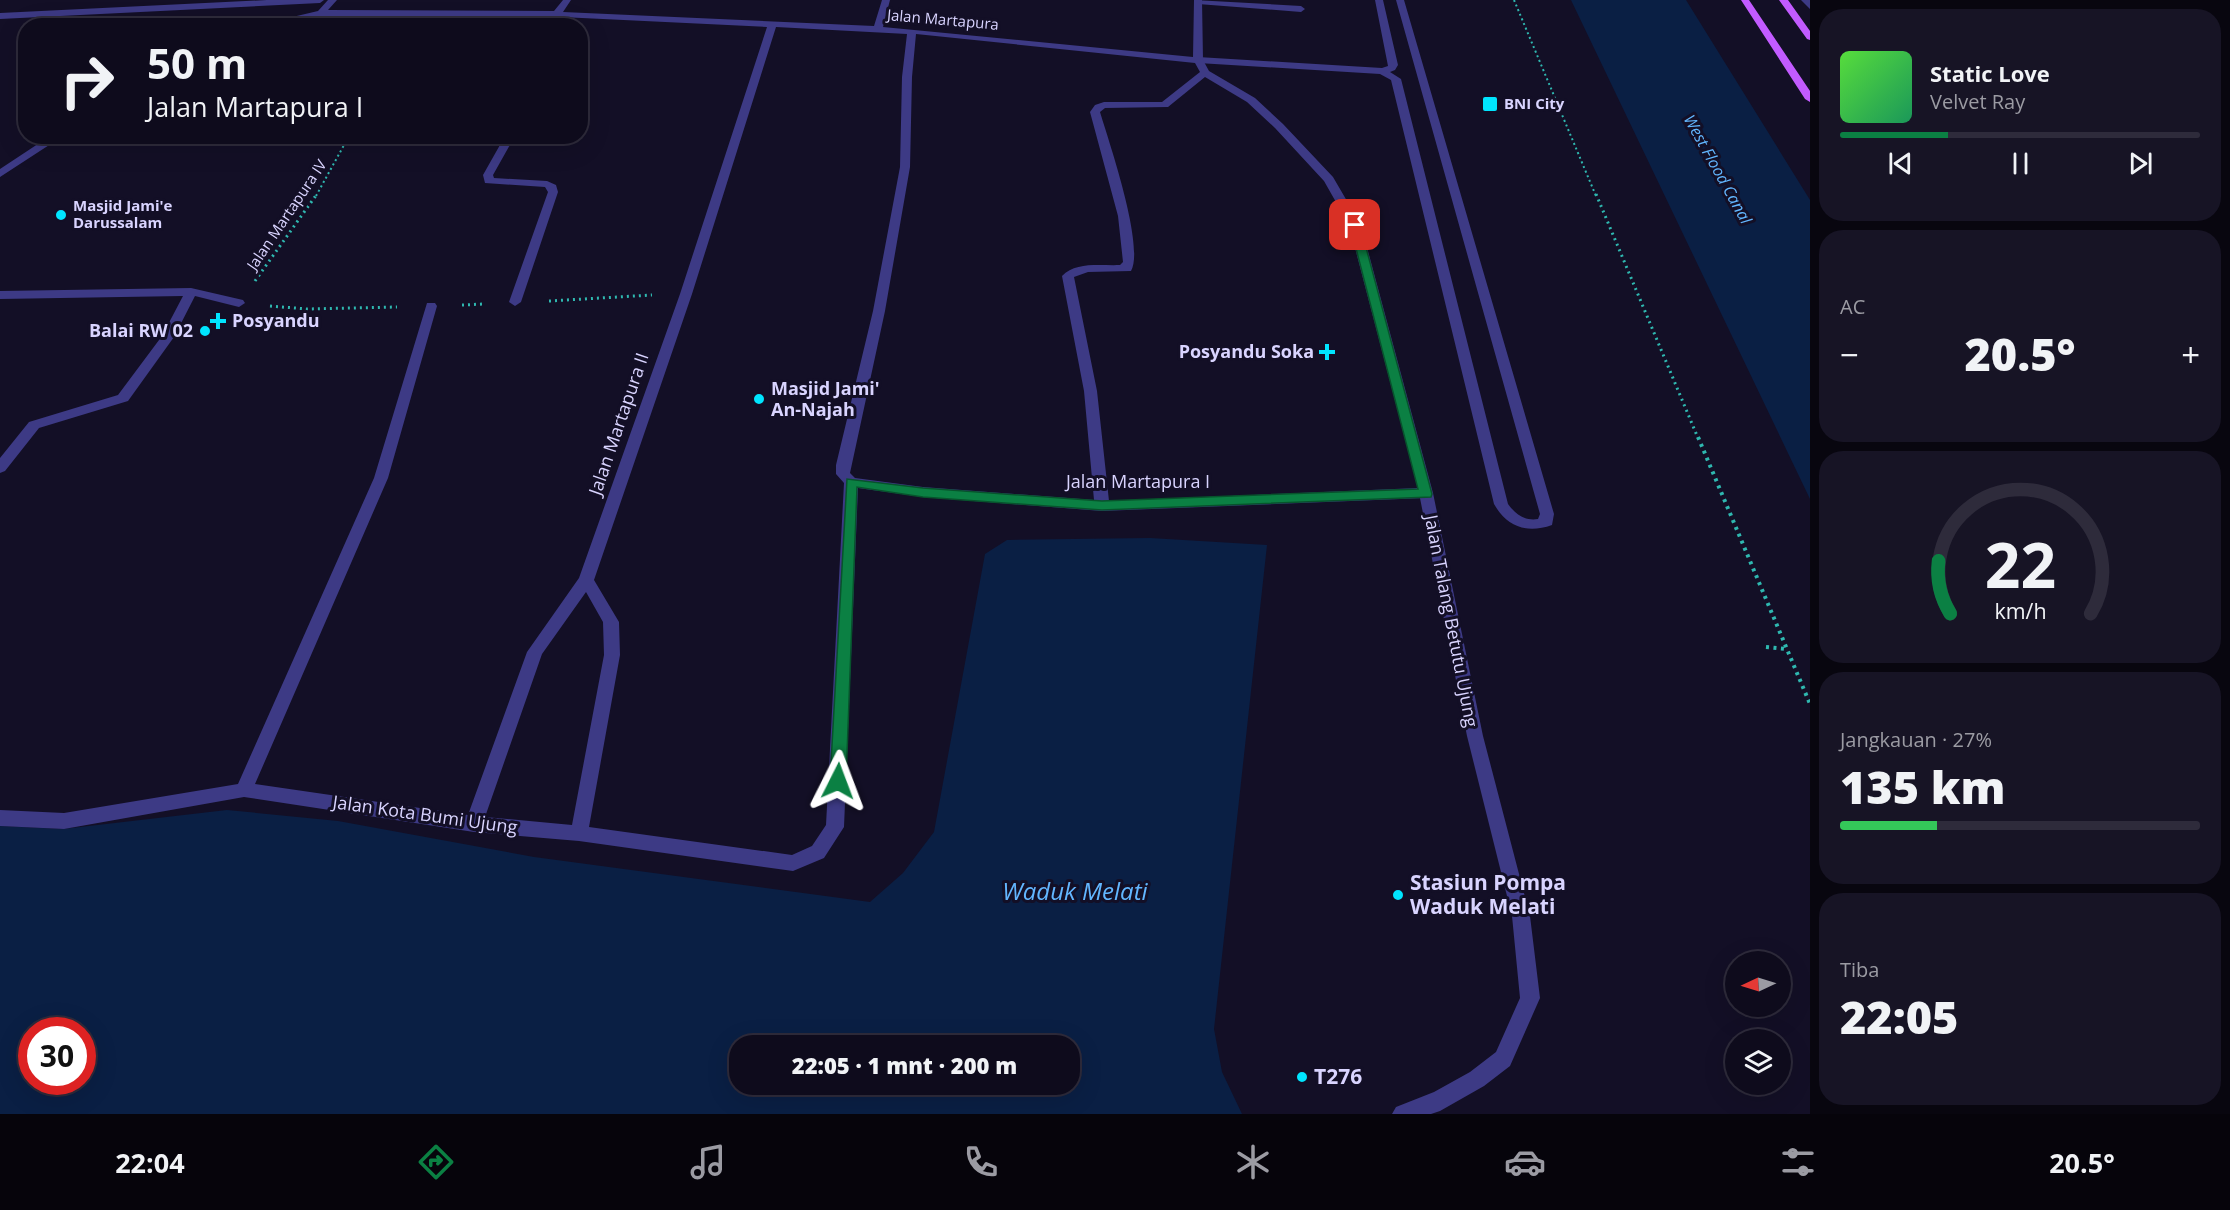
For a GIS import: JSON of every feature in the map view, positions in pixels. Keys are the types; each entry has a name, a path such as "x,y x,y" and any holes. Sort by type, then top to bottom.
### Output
{"main road":[{"path":"1745,0 1809,97"},
{"path":"1783,0 1810,37"}],"street":[{"path":"0,16 320,0"},
{"path":"297,18 321,13 333,0"},
{"path":"556,18 567,0"},
{"path":"878,29 886,0"},
{"path":"1379,0 1393,65 1392,68 1382,71"},
{"path":"1382,71 1396,79 1502,504 1512,519 1541,524 1547,521 1547,514 1400,0"},
{"path":"1805,0 1810,6"},
{"path":"1102,506 1097,430 1084,347 1068,276 1081,270 1119,270 1127,268 1129,262 1124,216 1111,162 1095,111 1098,106 1104,105 1164,105 1205,73 1198,60 1198,1 1301,9"},
{"name":"Jalan Martapura","path":"321,13 557,14 878,29 1198,60 1382,71"},
{"name":"Jalan Martapura II","path":"474,824 535,652 586,580 686,294 772,24"},
{"path":"851,482 843,474 843,465 879,311 905,167 907,77 912,31"},
{"name":"Jalan Talang Betutu Ujung","path":"1205,73 1251,100 1279,126 1329,179 1355,225 1426,494 1474,736 1521,916 1530,998 1503,1059 1478,1079 1440,1100 1403,1114"},
{"path":"0,174 46,144"},
{"path":"505,144 488,175 489,181 547,184 552,187 553,192 515,302"},
{"path":"0,295 191,292 239,303"},
{"path":"0,468 34,425 123,398 168,338 191,292"},
{"path":"244,790 381,478 431,306"},
{"name":"Jalan Martapura I","path":"851,482 923,492 1102,506 1426,494"},
{"name":"Jalan Kota Bumi Ujung","path":"0,818 64,821 244,790 474,824 579,833 794,863 818,852 836,827 851,482"},
{"path":"579,833 612,655 611,622 586,580"}],"path":[{"path":"1514,0 1810,705"},
{"name":"Jalan Martapura IV","path":"239,303 323,186 345,144"},
{"path":"1766,647 1787,649"}],"water":[{"name":"West Flood Canal","path":"1571,0 1686,0 1810,200 1810,499"},
{"name":"Waduk Melati","path":"1150,538 1267,545 1214,1029 1222,1072 1242,1114 0,1114 0,826 63,829 227,810 338,821 534,857 870,902 903,873 934,832 985,554 1007,540"}],"place":[{"name":"BNI City","path":"1490,104"},
{"name":"Masjid Jami'e Darussalam","path":"61,215"},
{"name":"Posyandu","path":"218,321"},
{"name":"Balai RW 02","path":"205,331"},
{"name":"Posyandu Soka","path":"1327,352"},
{"name":"Masjid Jami' An-Najah","path":"759,399"},
{"name":"Stasiun Pompa Waduk Melati","path":"1398,895"},
{"name":"T276","path":"1302,1077"}],"route":[{"path":"838,781 851,482 923,492 1102,506 1426,494 1355,225"}]}
